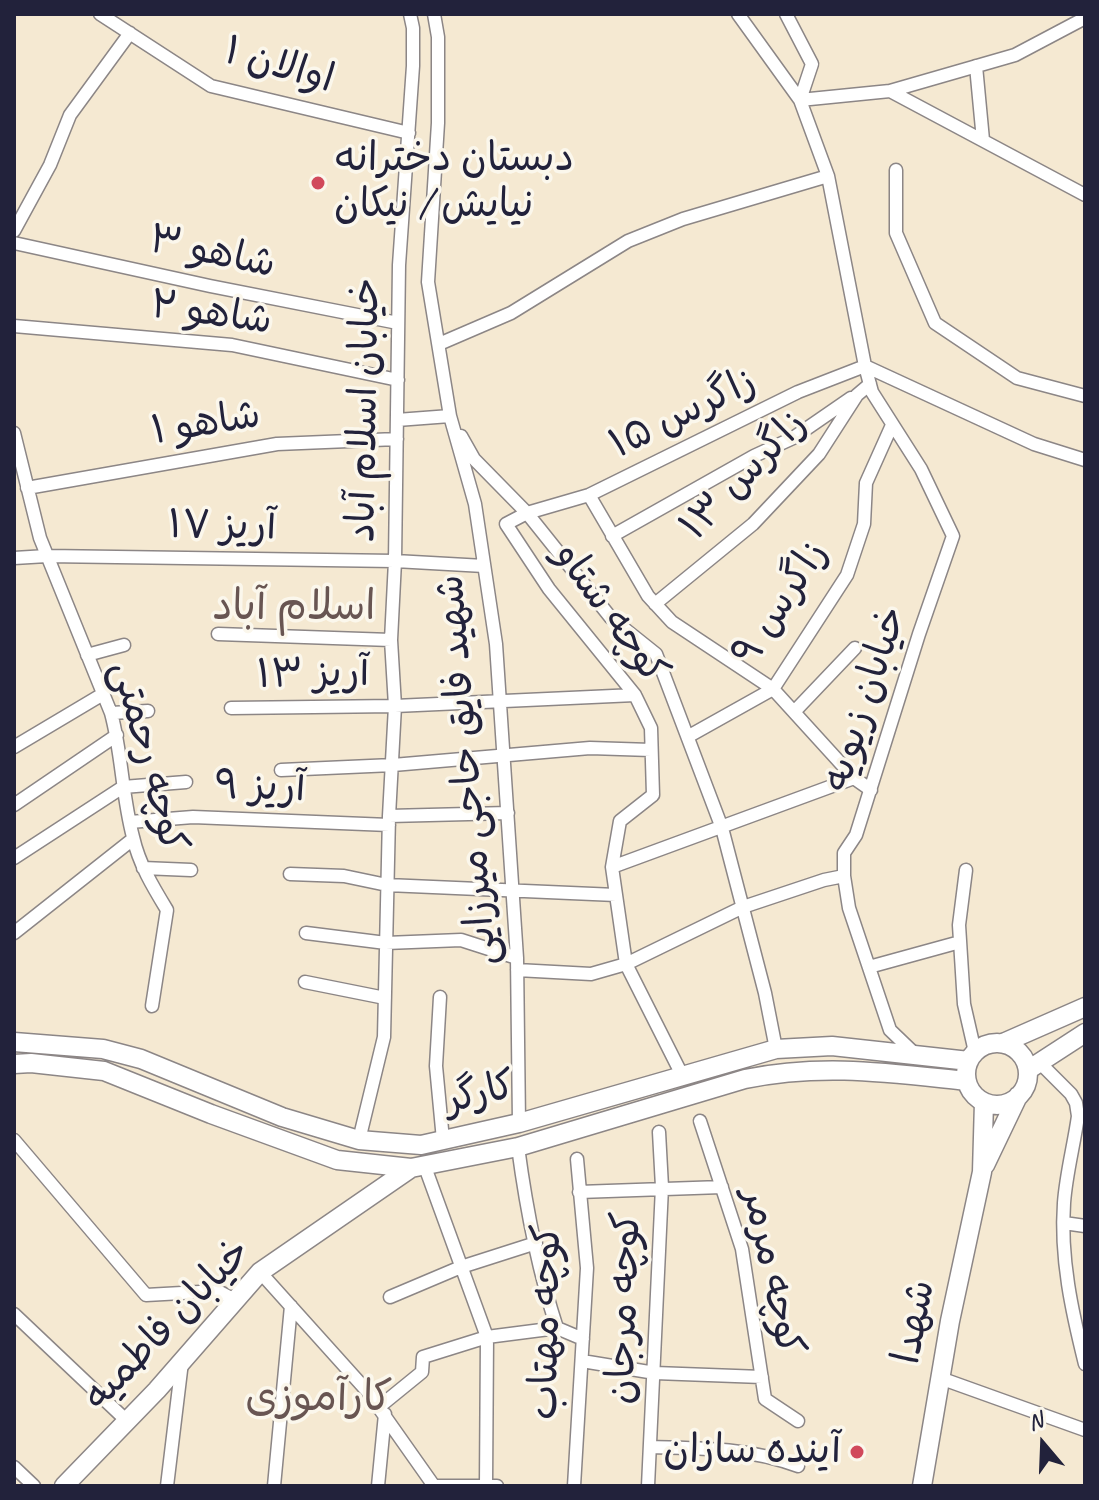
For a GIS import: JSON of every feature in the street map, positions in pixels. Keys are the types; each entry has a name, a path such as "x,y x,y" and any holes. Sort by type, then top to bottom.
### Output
{"main road":[{"path":"1018,1096 999,1105 984,1102 973,1094 967,1081 972,1056 988,1044 1003,1043 1085,1007"},
{"path":"982,1172 1034,1066 1085,1033"},
{"name":"کارگر","path":"14,1042 103,1049 141,1059 282,1117 359,1140 421,1145 519,1123 776,1049 832,1046 972,1056"},
{"path":"1003,1043 1034,1066"},
{"name":"کارگر","path":"14,1064 104,1071 337,1160 418,1168 518,1147 745,1079 783,1071 849,1069 967,1081"},
{"path":"982,1172 984,1102"},
{"path":"518,1147 519,1123"},
{"name":"خیابان فاطمیه","path":"64,1486 182,1362 260,1272 418,1168"},
{"name":"شهدا","path":"922,1486 940,1378 982,1172"}],"street":[{"name":"اوالان ۱","path":"100,14 211,86 409,133"},
{"name":"خیابان اسلام آباد","path":"359,1140 384,1037 395,706 391,640 398,323 413,66 410,14"},
{"name":"خیابان اسلام آباد","path":"434,14 438,37 438,123 428,282 450,416"},
{"name":"خیابان زیویه","path":"738,14 800,100 828,176 870,384 921,469 953,536 856,835 844,853 849,908 890,1030 915,1054"},
{"path":"786,14 812,64 800,100 890,91 1015,55 1085,18"},
{"path":"14,231 50,165 70,115 130,33"},
{"path":"976,66 983,140"},
{"path":"890,91 1085,195"},
{"path":"896,170 896,233 935,323 1017,378 1085,396"},
{"path":"439,344 511,313 628,241 683,219 828,176"},
{"name":"شاهو ۳","path":"14,243 398,323"},
{"name":"شاهو ۲","path":"14,326 232,345 398,380"},
{"path":"865,366 1034,444 1085,460"},
{"name":"زاگرس ۱۵","path":"527,513 589,495 798,392 865,366"},
{"name":"زاگرس ۱۳","path":"655,604 753,524 819,454 857,395 870,384"},
{"path":"612,536 754,456 793,438 857,395"},
{"path":"397,420 450,416 474,459 527,513 611,618 656,654 722,828 765,993 776,1049"},
{"name":"شهید فایق حاجی میرزایی","path":"450,416 475,504 496,644 517,964 519,1123"},
{"name":"زاگرس ۹","path":"689,736 773,689 847,575 864,524 866,483 892,425"},
{"name":"کوچه رحمتی","path":"14,433 17,468 27,488 47,556 111,713 133,839 143,868 167,910 152,1006"},
{"name":"شاهو ۱","path":"27,488 277,444 397,439"},
{"path":"589,495 655,604 672,622 773,689 854,778 871,790"},
{"name":"کوچه شتاو","path":"527,513 506,524 549,589 635,695 651,728 653,795 620,821 612,867 626,964 682,1075"},
{"name":"آریز ۱۷","path":"14,558 395,561 484,566"},
{"path":"218,634 391,640"},
{"path":"87,655 124,645"},
{"path":"794,712 855,648"},
{"path":"14,747 103,694"},
{"name":"آریز ۱۳","path":"231,708 395,706 635,695"},
{"path":"111,713 148,711"},
{"path":"14,805 117,735"},
{"path":"281,770 393,765 590,748 651,750"},
{"path":"612,867 854,778"},
{"path":"14,858 123,787 186,782"},
{"name":"آریز ۹","path":"130,822 193,817 389,821 508,813"},
{"path":"14,933 133,839"},
{"path":"143,868 191,870"},
{"path":"966,870 959,925 964,1004 972,1056"},
{"path":"290,874 344,876 387,885 616,895"},
{"path":"306,933 386,943 461,940 517,964 591,974 626,964 743,907 844,876"},
{"path":"869,967 960,942"},
{"path":"305,982 385,998"},
{"path":"440,997 436,1066 443,1140"},
{"path":"1034,1066 1076,1103 1078,1116 1064,1200 1064,1223 1069,1299 1085,1364"},
{"name":"کوچه مرمر","path":"700,1121 742,1249 765,1399 798,1421"},
{"name":"کوچه مرجان","path":"648,1486 662,1187 659,1132"},
{"path":"14,1140 146,1295 218,1291 235,1300"},
{"path":"518,1147 548,1300 557,1328"},
{"name":"کوچه مهتاب","path":"574,1486 587,1268 577,1159"},
{"path":"418,1168 487,1337 486,1485"},
{"path":"579,1192 722,1187"},
{"path":"1064,1223 1085,1226"},
{"path":"390,1297 461,1267 536,1243"},
{"path":"260,1272 382,1410 434,1486 497,1486"},
{"path":"274,1486 291,1306"},
{"path":"14,1314 127,1421"},
{"path":"378,1486 382,1410 422,1372 423,1357 487,1337 557,1328 583,1339"},
{"path":"582,1361 655,1373 762,1377"},
{"path":"167,1486 182,1362"},
{"path":"940,1378 1085,1430"},
{"path":"650,1447 723,1448 769,1455 798,1466"},
{"path":"14,1467 34,1486"}],"place":[{"name":"دبستان دخترانه نیایش / نیکان","path":"318,183"},
{"name":"آینده سازان","path":"857,1452"}],"district":[{"name":"اسلام آباد","path":"294,608"},
{"name":"کارآموزی","path":"319,1399"}]}
